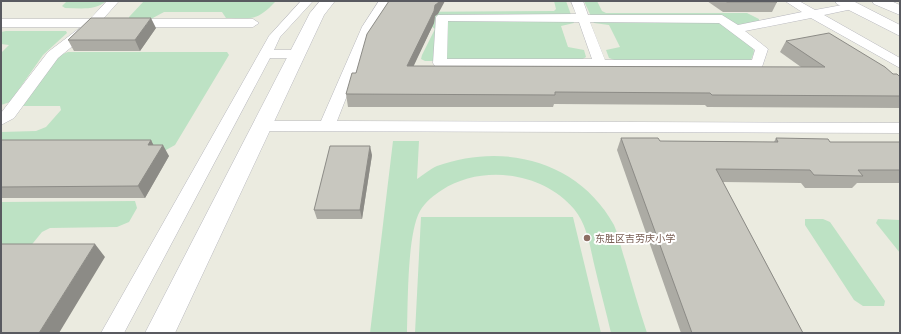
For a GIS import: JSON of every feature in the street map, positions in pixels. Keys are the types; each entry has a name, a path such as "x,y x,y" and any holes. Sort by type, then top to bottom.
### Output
{"street":[{"path":"160,333 317,13 328,1"},
{"path":"879,1 900,11"},
{"path":"847,4 900,31"}],"lane":[{"path":"1,120 9,115 53,55 92,23 113,1"},
{"path":"112,333 275,36 307,1"},
{"path":"327,126 368,27 385,1"},
{"path":"577,1 600,64"},
{"path":"791,1 900,64"},
{"path":"735,29 814,14 847,4"},
{"path":"442,17 722,19 735,29 762,49 756,64 440,63 442,17"},
{"path":"1,23 253,23"},
{"path":"265,54 297,54"},
{"path":"262,126 900,128"}],"green space":[{"path":"67,1 106,1 92,8 65,8 62,6"},
{"path":"144,1 276,1 264,13 259,16 248,18 226,18 222,12 164,12 151,19 129,19 129,17"},
{"path":"554,1 566,1 574,23 561,26 568,47 584,50 586,57 581,60 425,61 421,59 422,55 435,29 432,27 386,22 396,12 554,11 556,9"},
{"path":"584,1 597,1 602,11 606,13 747,13 759,19 759,21 727,27 753,48 754,52 751,60 746,61 617,61 609,58 606,50 620,47 609,25 594,23"},
{"path":"66,31 67,33 43,55 10,102 1,105 1,53 9,45 1,44 1,32"},
{"path":"68,52 227,52 229,55 175,145 166,150 1,150 1,132 36,131 46,127 61,110 60,106 20,106 58,56"},
{"path":"393,141 419,141 417,179 437,166 462,159 488,156 513,157 538,162 560,172 581,185 599,203 614,225 647,333 611,333 588,237 579,216 574,209 561,196 546,187 529,180 511,176 493,175 475,177 458,182 439,192 424,205 416,222 410,252 407,333 370,333"},
{"path":"135,201 137,208 129,222 117,227 50,228 42,232 29,248 1,253 1,202"},
{"path":"421,217 573,217 601,333 415,333"},
{"path":"805,219 823,219 830,222 885,301 884,306 863,306 854,300 805,225"},
{"path":"878,219 900,220 900,253 876,223"}],"building":[{"path":"389,1 439,1 435,5 434,11 407,66 825,67 786,41 829,33 885,67 893,74 897,74 900,77 900,96 555,92 555,95 346,94 352,73 356,73 367,34"},
{"path":"725,1 774,1 777,2 727,2"},
{"path":"91,18 151,18 135,40 68,40"},
{"path":"621,138 658,138 660,141 778,142 776,138 828,139 830,142 900,142 900,170 858,170 863,176 814,175 810,170 716,169 803,333 692,333"},
{"path":"1,140 151,140 148,145 163,145 138,186 1,187"},
{"path":"330,146 370,146 360,210 314,210"},
{"path":"2,244 95,244 39,333 1,333"}],"place":[{"name":"东胜区吉劳庆小学","path":"587,238"}]}
